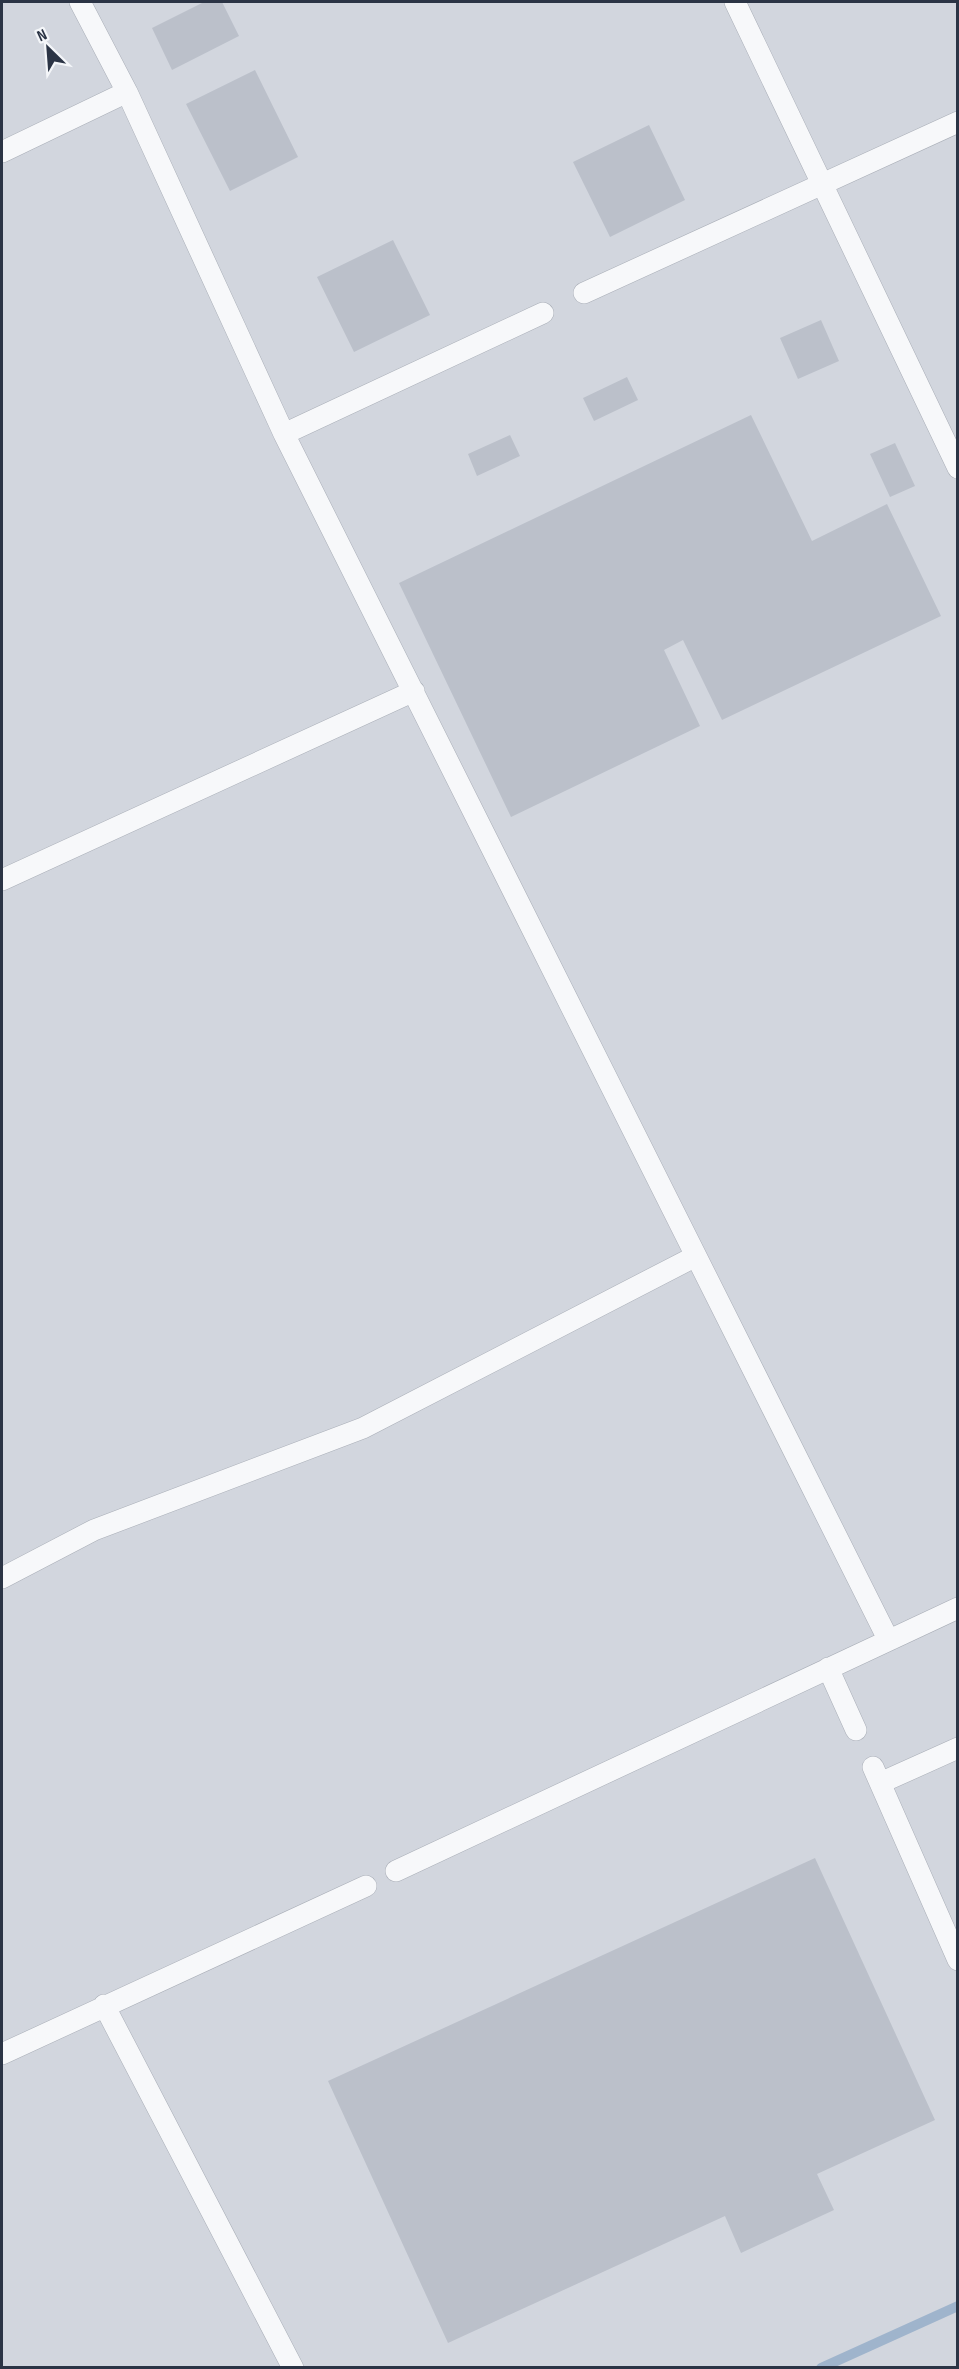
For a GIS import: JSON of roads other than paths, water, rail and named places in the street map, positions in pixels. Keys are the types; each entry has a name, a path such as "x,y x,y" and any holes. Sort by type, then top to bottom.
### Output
{"lane":[{"path":"80,2 128,92 284,434 888,1640"},
{"path":"735,2 957,468"},
{"path":"2,152 128,92"},
{"path":"584,293 957,122"},
{"path":"284,434 543,313"},
{"path":"2,880 414,691"},
{"path":"2,1578 94,1530 363,1428 696,1256"},
{"path":"396,1871 957,1608"},
{"path":"828,1668 856,1730"},
{"path":"957,1748 877,1775 957,1959"},
{"path":"2,2054 366,1886"},
{"path":"104,2005 293,2367"}],"waterway":[{"path":"821,2368 958,2306"}]}
